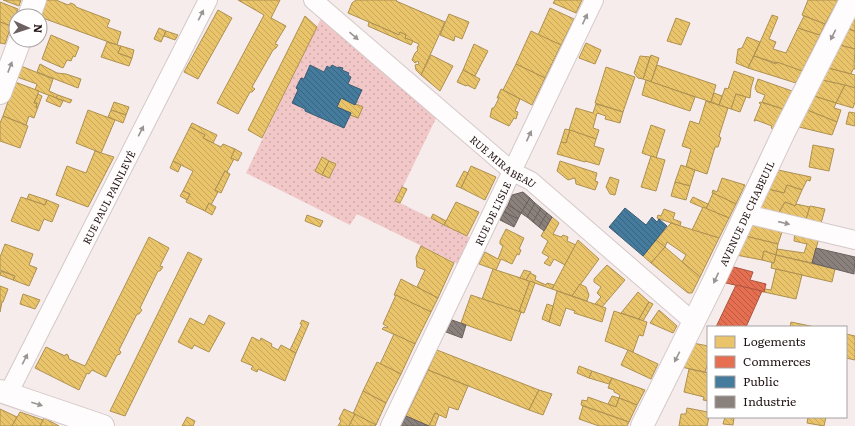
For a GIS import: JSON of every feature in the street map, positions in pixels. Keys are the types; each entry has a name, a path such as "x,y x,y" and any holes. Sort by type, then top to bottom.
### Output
{"main road":[{"name":"AVENUE DE CHABEUIL","path":"642,426 694,322 784,132 850,0"},
{"path":"0,93 17,48"},
{"path":"4,393 103,426"}],"street":[{"name":"RUE PAUL PAINLEVÉ","path":"4,393 208,0"},
{"name":"RUE MIRABEAU","path":"313,0 513,172 531,181 694,322"},
{"name":"RUE DE L'ISLE","path":"390,426 513,172 594,0"},
{"path":"746,214 855,240"}],"shaded area":[{"path":"325,10 440,110 396,201 479,242 466,268 357,214 350,225 246,173"}],"building: Logements":[{"path":"3,0 21,0 19,6"},
{"path":"45,0 56,0 68,5 71,3 76,7 110,20 107,27 121,32 117,45 48,20 48,8 43,8"},
{"path":"238,0 280,0 271,18 286,26 275,44 278,45 273,50 252,87 255,89 250,92 238,114 217,103 264,15"},
{"path":"356,0 397,0 396,1 445,22 421,75 416,70 415,65 419,64 418,61 415,63 412,60 418,50 417,48 419,44 405,38 406,35 400,32 399,35 348,13 352,3"},
{"path":"555,0 582,0 576,13 553,3"},
{"path":"808,0 838,0 825,24 802,15"},
{"path":"0,2 15,8 8,8 8,25 0,22"},
{"path":"550,8 574,19 561,45 538,35"},
{"path":"218,10 232,18 198,79 184,72"},
{"path":"449,14 469,22 462,39 455,36 454,41 440,35"},
{"path":"855,14 855,31 847,29"},
{"path":"772,15 778,17 769,39 776,42 773,49 786,53 798,28 820,35 802,71 754,56"},
{"path":"305,16 317,27 262,138 248,130"},
{"path":"804,16 825,24 820,35 798,28"},
{"path":"676,18 690,23 681,45 667,41"},
{"path":"0,22 8,25 8,35 5,44 0,43"},
{"path":"369,22 399,35 400,32 406,35 405,38 413,41 411,45 368,26"},
{"path":"159,28 166,31 161,42 154,39"},
{"path":"847,29 855,31 855,49 839,45"},
{"path":"166,31 178,35 175,40 164,36"},
{"path":"531,31 561,45 545,78 516,64"},
{"path":"51,35 79,47 75,57 73,56 71,61 67,60 63,68 42,59 46,48 48,48"},
{"path":"747,37 760,42 748,68 736,63 738,49 742,48"},
{"path":"107,42 121,46 118,53 132,58 129,66 101,57"},
{"path":"586,43 601,50 595,64 579,58"},
{"path":"474,44 488,51 475,76 463,70"},
{"path":"839,45 855,49 855,69 853,69 851,74 828,68"},
{"path":"121,46 134,50 132,58 118,53"},
{"path":"431,55 453,66 440,91 421,75"},
{"path":"651,55 659,58 651,82 643,79"},
{"path":"640,56 650,57 643,79 638,78 634,73"},
{"path":"754,56 802,71 796,83 748,68"},
{"path":"40,64 57,73 66,74 81,79 78,88 37,72"},
{"path":"516,64 545,78 532,105 503,90"},
{"path":"657,65 716,85 711,102 651,82"},
{"path":"21,66 53,79 49,91 58,95 56,98 35,90 37,84 17,77"},
{"path":"606,67 635,77 623,112 595,103"},
{"path":"828,68 855,75 855,88 822,80"},
{"path":"463,70 480,79 475,89 457,82"},
{"path":"734,71 754,78 750,98 736,94 731,109 719,105 725,88 728,89"},
{"path":"758,79 792,91 783,109 762,102 765,95 757,92 755,88"},
{"path":"646,80 695,97 690,111 642,95"},
{"path":"822,80 845,85 836,103 814,96"},
{"path":"15,82 39,91 34,103 37,103 36,107 38,107 34,118 29,116 26,125 3,116"},
{"path":"845,85 855,88 855,102 853,108 836,103"},
{"path":"501,89 520,99 515,111 518,112 516,119 514,118 509,126 490,117 492,108 494,108 499,98 497,98"},
{"path":"714,93 722,96 719,105 711,102"},
{"path":"38,94 42,96 38,107 36,107 37,103 34,103"},
{"path":"736,94 746,97 740,112 731,109"},
{"path":"49,95 63,101 60,107 46,101"},
{"path":"58,95 72,100 70,103 56,98"},
{"path":"814,96 836,103 834,108 841,110 837,122 807,110"},
{"path":"341,98 363,107 358,118 337,107"},
{"path":"706,101 728,108 719,136 721,138 718,147 715,147 707,174 686,167 691,149 682,146 690,121 699,124"},
{"path":"114,102 129,107 126,115 111,110"},
{"path":"760,102 783,109 773,129 771,128 772,126 756,120 754,121 761,104 759,103"},
{"path":"596,104 623,112 620,123 605,119 606,116 597,113 593,128 599,130 596,139 569,130 576,108 593,113"},
{"path":"88,110 115,120 101,153 76,143"},
{"path":"111,110 126,115 123,123 108,117"},
{"path":"807,110 837,122 832,135 799,127"},
{"path":"849,112 855,113 855,126 846,124"},
{"path":"3,116 28,126 20,148 0,141 0,123"},
{"path":"192,123 217,135 213,143 203,138 205,135 190,127"},
{"path":"651,125 665,130 656,158 642,153"},
{"path":"190,127 205,135 203,138 221,147 223,144 235,149 231,158 234,159 227,172 225,171 215,190 218,192 211,205 209,203 205,211 186,202 190,194 183,191 193,171 173,161"},
{"path":"565,129 570,130 566,143 561,142"},
{"path":"570,130 596,139 594,146 604,149 599,165 557,154 561,142 566,143"},
{"path":"813,145 834,149 829,171 809,167"},
{"path":"235,149 242,153 238,161 231,158"},
{"path":"95,151 114,157 88,207 56,195 67,166 86,173"},
{"path":"651,156 665,160 656,191 641,187"},
{"path":"322,157 329,161 322,175 315,171"},
{"path":"173,161 181,165 178,172 170,168"},
{"path":"329,161 336,164 329,178 322,175"},
{"path":"560,161 597,173 595,181 598,182 595,190 576,184 575,178 568,180 557,171"},
{"path":"681,165 695,170 690,186 675,182"},
{"path":"471,166 496,177 485,200 461,188"},
{"path":"778,170 811,177 810,181 807,180 802,190 787,185 784,193 768,189"},
{"path":"225,171 230,174 221,193 215,190"},
{"path":"464,171 468,173 461,188 456,186"},
{"path":"610,177 619,180 615,195 610,194 606,187"},
{"path":"722,178 745,185 736,204 712,193 713,190 717,192"},
{"path":"675,182 690,186 686,200 671,196"},
{"path":"787,185 802,190 795,206 785,202 777,216 757,211 768,189 784,193"},
{"path":"402,187 407,189 400,203 395,201"},
{"path":"183,191 190,194 187,200 180,196"},
{"path":"713,193 736,204 729,218 706,209"},
{"path":"29,194 47,200 45,205 27,199"},
{"path":"21,197 45,205 47,200 59,205 52,222 44,219 39,231 11,221"},
{"path":"693,197 708,204 706,209 690,202"},
{"path":"456,202 479,212 467,236 444,225"},
{"path":"785,202 795,206 796,204 810,207 805,223 777,216"},
{"path":"209,203 216,207 212,215 205,211"},
{"path":"810,206 825,209 820,227 805,223"},
{"path":"703,207 729,218 719,238 692,230"},
{"path":"664,209 675,213 673,219 681,222 680,226 657,218 658,215 661,216"},
{"path":"433,214 446,221 444,225 431,218"},
{"path":"307,215 323,221 320,227 305,221"},
{"path":"552,217 559,223 553,234 561,237 563,235 568,237 567,241 576,245 565,265 554,259 550,266 544,263 549,257 542,253 548,241 541,236"},
{"path":"753,221 783,229 778,244 745,236"},
{"path":"671,223 719,238 700,277 682,262 686,255 667,242 665,247 656,240"},
{"path":"506,229 524,238 519,249 521,250 519,255 517,254 512,264 501,259 496,270 479,264 485,252 498,259 503,246 500,244 500,241"},
{"path":"795,232 819,238 812,263 776,255 777,249 804,253 807,244 794,241"},
{"path":"745,236 778,244 776,255 764,251 762,260 736,255"},
{"path":"149,237 169,248 160,266 163,267 160,271 158,271 140,308 142,310 139,314 137,314 119,350 121,352 117,355 106,377 92,370 89,374 87,373 79,390 35,368 46,347 65,356 66,354 68,355 69,359 85,366"},
{"path":"578,240 599,259 572,296 552,289"},
{"path":"656,240 665,247 651,263 643,256"},
{"path":"5,244 33,254 29,265 37,268 29,286 13,280 15,276 0,270 0,257"},
{"path":"421,246 454,263 438,298 417,287 425,270 417,267 416,257"},
{"path":"665,247 700,277 692,293 688,293 651,263"},
{"path":"764,251 776,255 774,263 762,260"},
{"path":"188,252 202,259 125,416 110,411"},
{"path":"776,255 835,269 832,282 771,268"},
{"path":"607,265 625,280 602,307 595,304 601,297 597,293 601,287 594,282 594,279"},
{"path":"493,269 530,281 519,312 482,299"},
{"path":"776,269 802,275 796,299 764,292 765,289 771,290"},
{"path":"524,270 531,272 526,280 520,278"},
{"path":"1,271 15,276 13,280 0,275"},
{"path":"530,273 536,276 535,280 546,285 547,283 554,285 552,289 526,280"},
{"path":"401,279 438,298 431,312 394,295"},
{"path":"530,281 535,283 524,313 519,312"},
{"path":"580,284 586,287 589,295 587,301 572,296"},
{"path":"0,286 8,289 2,302 0,312"},
{"path":"557,291 606,308 602,322 574,313 575,311 566,308 560,326 549,322"},
{"path":"638,292 649,302 639,319 621,313"},
{"path":"23,294 40,300 35,309 20,304"},
{"path":"396,295 431,312 415,344 382,329 384,327 388,327 383,324"},
{"path":"471,295 521,312 511,341 461,323"},
{"path":"649,302 653,304 643,321 639,319"},
{"path":"547,304 553,306 549,322 542,319"},
{"path":"659,310 677,326 673,333 650,323"},
{"path":"614,311 647,322 643,336 639,335 633,352 605,341"},
{"path":"209,315 225,323 209,352 194,345 192,349 178,342 190,318 204,325"},
{"path":"302,320 309,323 296,353 290,350 302,324 300,324"},
{"path":"791,322 810,326 790,326"},
{"path":"394,334 415,344 401,374 380,364"},
{"path":"847,334 855,336 855,360 847,358"},
{"path":"252,337 260,341 261,338 272,344 271,346 278,350 281,345 296,353 285,381 258,369 257,372 251,369 253,366 241,361"},
{"path":"693,343 707,346 707,366 705,372 681,367"},
{"path":"437,350 539,390 529,410 428,370"},
{"path":"628,350 658,364 651,379 621,365"},
{"path":"377,362 401,374 386,403 363,391"},
{"path":"579,366 592,371 589,378 577,373"},
{"path":"689,369 707,373 707,401 703,400 704,397 684,392"},
{"path":"428,370 468,386 458,410 449,407 446,418 435,413 429,426 406,416"},
{"path":"592,371 612,378 609,384 589,378"},
{"path":"612,378 645,390 637,405 619,398 620,395 614,392 614,390 608,388"},
{"path":"539,390 552,394 543,415 529,410"},
{"path":"363,391 386,403 376,425 353,414"},
{"path":"612,396 619,398 616,407 608,404"},
{"path":"588,397 616,407 619,398 637,405 629,422 581,405 582,400 587,401"},
{"path":"583,406 629,422 627,426 599,426 579,419"},
{"path":"687,408 707,412 707,418 709,418 707,426 679,426 681,414 686,414"},
{"path":"0,409 17,417 12,426 0,426"},
{"path":"344,409 355,414 349,426 338,426 341,421 339,419"},
{"path":"20,412 43,420 40,426 12,426"},
{"path":"435,413 439,415 435,426 429,426"},
{"path":"355,414 376,425 349,426"},
{"path":"187,417 195,421 193,426 182,426"},
{"path":"44,418 59,426 40,426"},
{"path":"725,418 734,418 733,425 723,424"},
{"path":"808,418 826,418 824,426 807,423"}],"building: Commerces":[{"path":"730,266 753,272 750,280 766,284 764,292 722,282"},
{"path":"736,285 762,291 746,326 716,326"}],"building: Public":[{"path":"310,65 324,72 327,66 330,68 332,65 338,68 343,68 342,70 349,73 348,75 351,77 348,84 362,90 355,105 341,98 337,107 351,113 344,128 305,111 305,109 292,103 298,90 296,88 301,78 304,79"},
{"path":"625,208 646,225 652,217 657,222 659,219 667,226 643,256 609,227"}],"building: Industrie":[{"path":"523,192 530,198 521,213 508,205 512,195"},
{"path":"530,198 535,203 527,217 521,213"},
{"path":"535,203 541,208 533,222 527,217"},
{"path":"508,205 521,213 518,219 504,212"},
{"path":"541,208 547,213 539,227 533,222"},
{"path":"504,212 518,219 514,227 500,220"},
{"path":"547,213 552,217 544,231 539,227"},
{"path":"816,248 855,257 854,274 812,263"},
{"path":"452,320 466,325 462,338 446,332"},
{"path":"406,416 429,426 401,426"}]}
